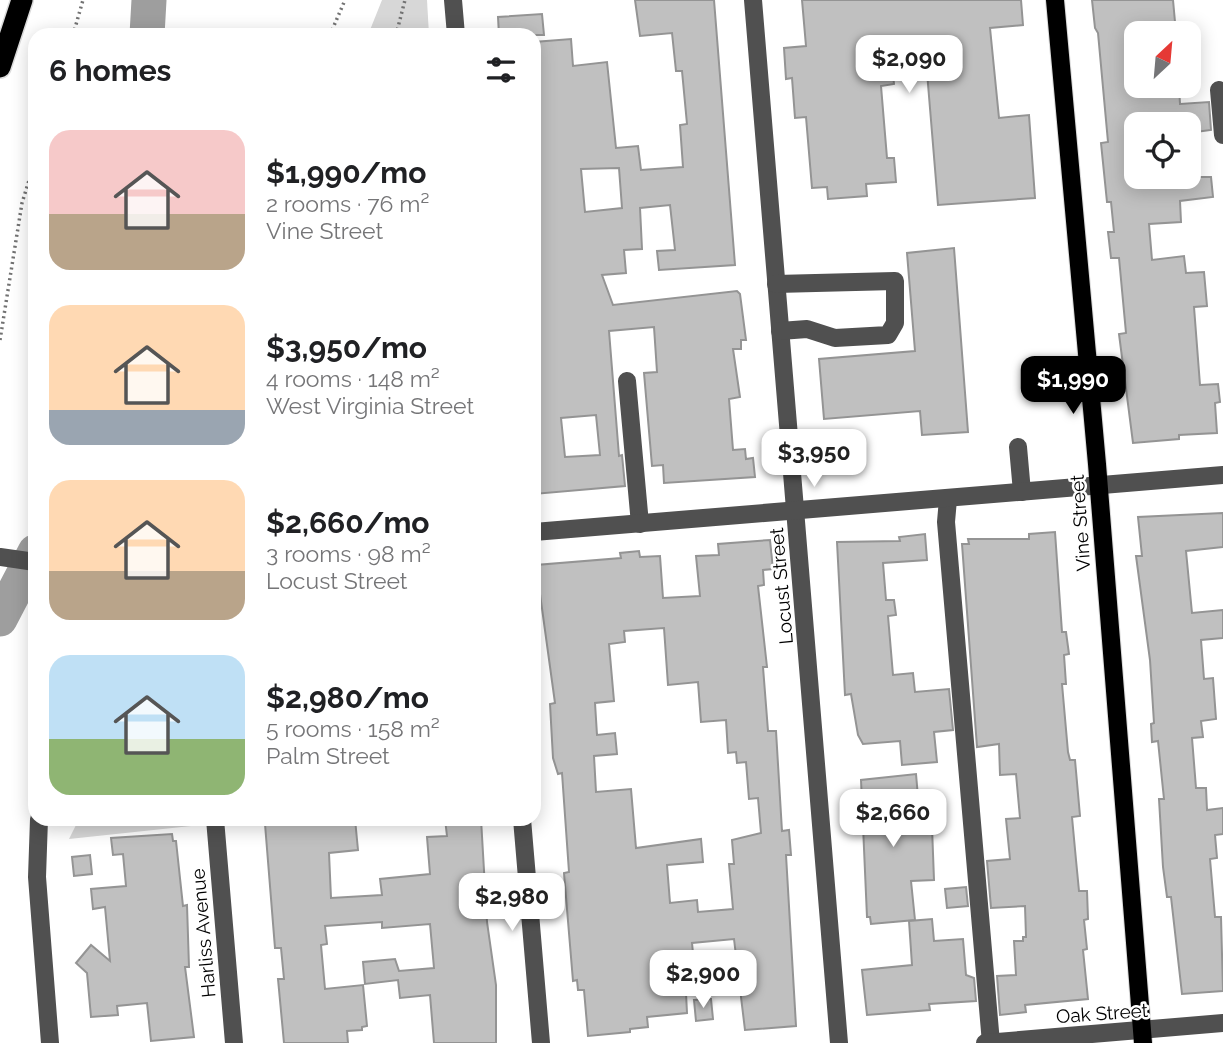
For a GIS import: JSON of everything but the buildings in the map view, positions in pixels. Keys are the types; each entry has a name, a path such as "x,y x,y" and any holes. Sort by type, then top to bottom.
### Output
{"highway":[{"path":"0,67 22,0"}],"main road":[{"name":"Vine Street","path":"1055,0 1098,485 1142,1037"}],"street":[{"path":"453,0 455,28"},
{"name":"Locust Street","path":"753,0 839,1043"},
{"path":"1219,90 1223,135"},
{"path":"776,284 895,281 895,323 888,335 835,338 807,329 780,331"},
{"path":"626,381 640,524"},
{"path":"1018,447 1022,492"},
{"path":"541,531 1223,475"},
{"path":"948,499 949,562 991,1043"},
{"path":"0,557 28,561"},
{"path":"38,826 37,877 50,1043"},
{"name":"Harliss Avenue","path":"216,826 234,1043"},
{"path":"523,826 541,1043"},
{"name":"Oak Street","path":"985,1043 1142,1037 1223,1023"}],"path":[{"path":"75,28 83,0"},
{"path":"333,28 345,0"},
{"path":"398,28 405,0"},
{"path":"0,340 22,203 28,184"}],"shaded area":[{"path":"382,0 427,0 429,28 371,28"},
{"path":"76,826 191,826 69,839"}],"waterway":[{"path":"147,28 149,0"},
{"path":"0,619 28,565"}]}
